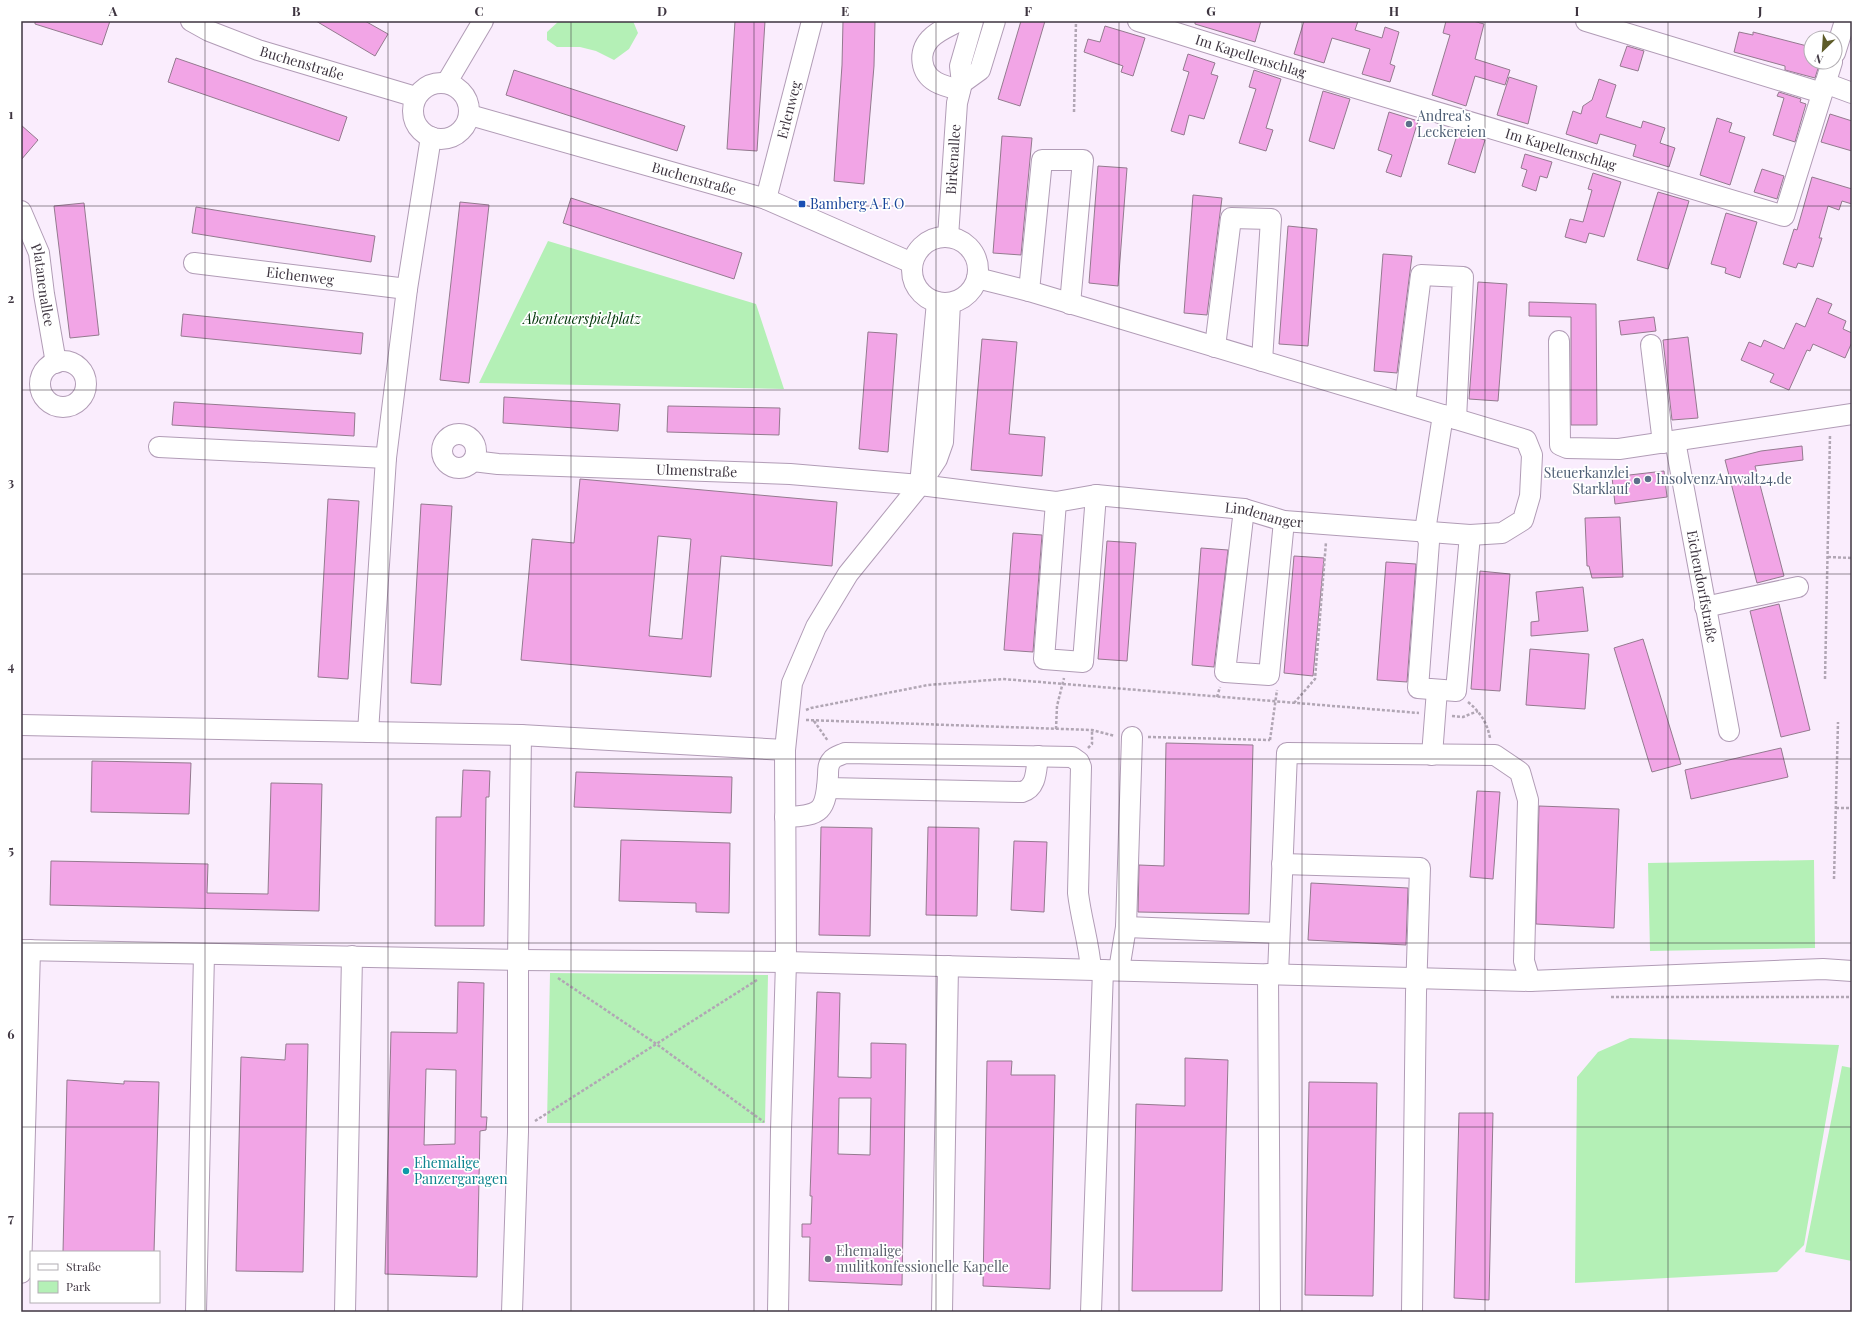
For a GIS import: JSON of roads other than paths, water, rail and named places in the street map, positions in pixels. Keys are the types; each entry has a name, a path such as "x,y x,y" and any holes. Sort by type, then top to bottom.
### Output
{"street":[{"name":"Buchenstraße","path":"191,21 209,31 258,50 416,97"},
{"path":"447,82 483,21"},
{"name":"Erlenweg","path":"766,199 812,21"},
{"path":"959,21 930,38 924,48 922,60 924,70 935,82 961,86 980,70 995,21"},
{"name":"Birkenallee","path":"948,237 957,103 961,86 960,66 973,21"},
{"name":"Im Kapellenschlag","path":"1138,21 1286,68 1784,216 1830,70"},
{"path":"1586,21 1824,88 1852,93"},
{"path":"437,82 447,82 461,89 470,106 470,115 466,125 460,132 446,138 431,137 418,127 414,118 413,107 416,97 428,85 437,82"},
{"name":"Buchenstraße","path":"470,115 766,199 912,263"},
{"path":"368,732 386,458 407,289 431,137"},
{"path":"1029,291 1042,160 1083,160 1070,304"},
{"name":"Platanenallee","path":"21,211 39,252 44,294 56,363"},
{"path":"1215,347 1231,218 1271,219 1262,361"},
{"path":"948,237 959,240 972,251 978,266 977,278 974,287 968,294 960,300 944,303 925,297 916,288 912,276 912,263 917,252 925,243 936,238 948,237"},
{"name":"Eichenweg","path":"194,263 407,289"},
{"path":"1405,403 1421,275 1463,277 1449,417 1425,531 1428,542 1418,688 1446,690"},
{"path":"977,278 1029,291 1449,417"},
{"path":"778,1312 780,1130 786,962 785,750 792,683 816,627 848,574 920,485 944,303"},
{"path":"1559,342 1560,445 1568,448 1619,448 1669,442 1852,414"},
{"name":"Eichendorffstraße","path":"1651,345 1669,442 1705,607 1729,731"},
{"name":"Lindenanger","path":"920,485 1056,502 1096,495 1244,509 1284,521 1425,531 1470,536 1502,533 1523,520 1530,496 1532,455 1526,440 1449,417"},
{"path":"159,446 386,458"},
{"name":"Ulmenstraße","path":"473,461 498,464 790,474 920,485"},
{"path":"1056,502 1044,659 1083,662 1096,495"},
{"path":"1244,509 1225,672 1270,675 1284,521"},
{"path":"1432,755 1435,715 1446,690 1470,536"},
{"path":"1705,607 1798,587"},
{"path":"21,725 521,735 785,750"},
{"path":"512,1312 518,1132 518,960 521,735"},
{"path":"1091,1312 1104,970 1126,927 1132,737"},
{"path":"785,817 805,816 819,810 824,805 827,797 828,767 832,760 845,753 1072,757 1079,762 1081,767 1078,893 1080,912 1090,948 1104,970"},
{"path":"1270,1312 1273,974 1279,933 1287,753 1495,755 1520,772 1528,800 1524,961 1530,980"},
{"path":"827,788 1022,792 1028,790 1034,783 1038,756"},
{"path":"1282,864 1420,868 1412,1312"},
{"path":"1126,927 1279,933"},
{"path":"21,1274 26,950 518,960 786,962 1530,980 1823,969 1852,971"},
{"path":"196,1312 204,954"},
{"path":"345,1312 352,956"},
{"path":"942,1312 948,966"}],"place":[{"name":"Andrea's Leckereien","path":"1409,124"},
{"name":"Bamberg A E O","path":"802,204"},
{"name":"InsolvenzAnwalt24.de","path":"1648,479"},
{"name":"Steuerkanzlei Starklauf","path":"1637,481"},
{"name":"Ehemalige Panzergaragen","path":"406,1171"},
{"name":"Ehemalige mulitkonfessionelle Kapelle","path":"828,1259"}],"park label":[{"name":"Abenteuerspielplatz","path":"582,319"}]}
